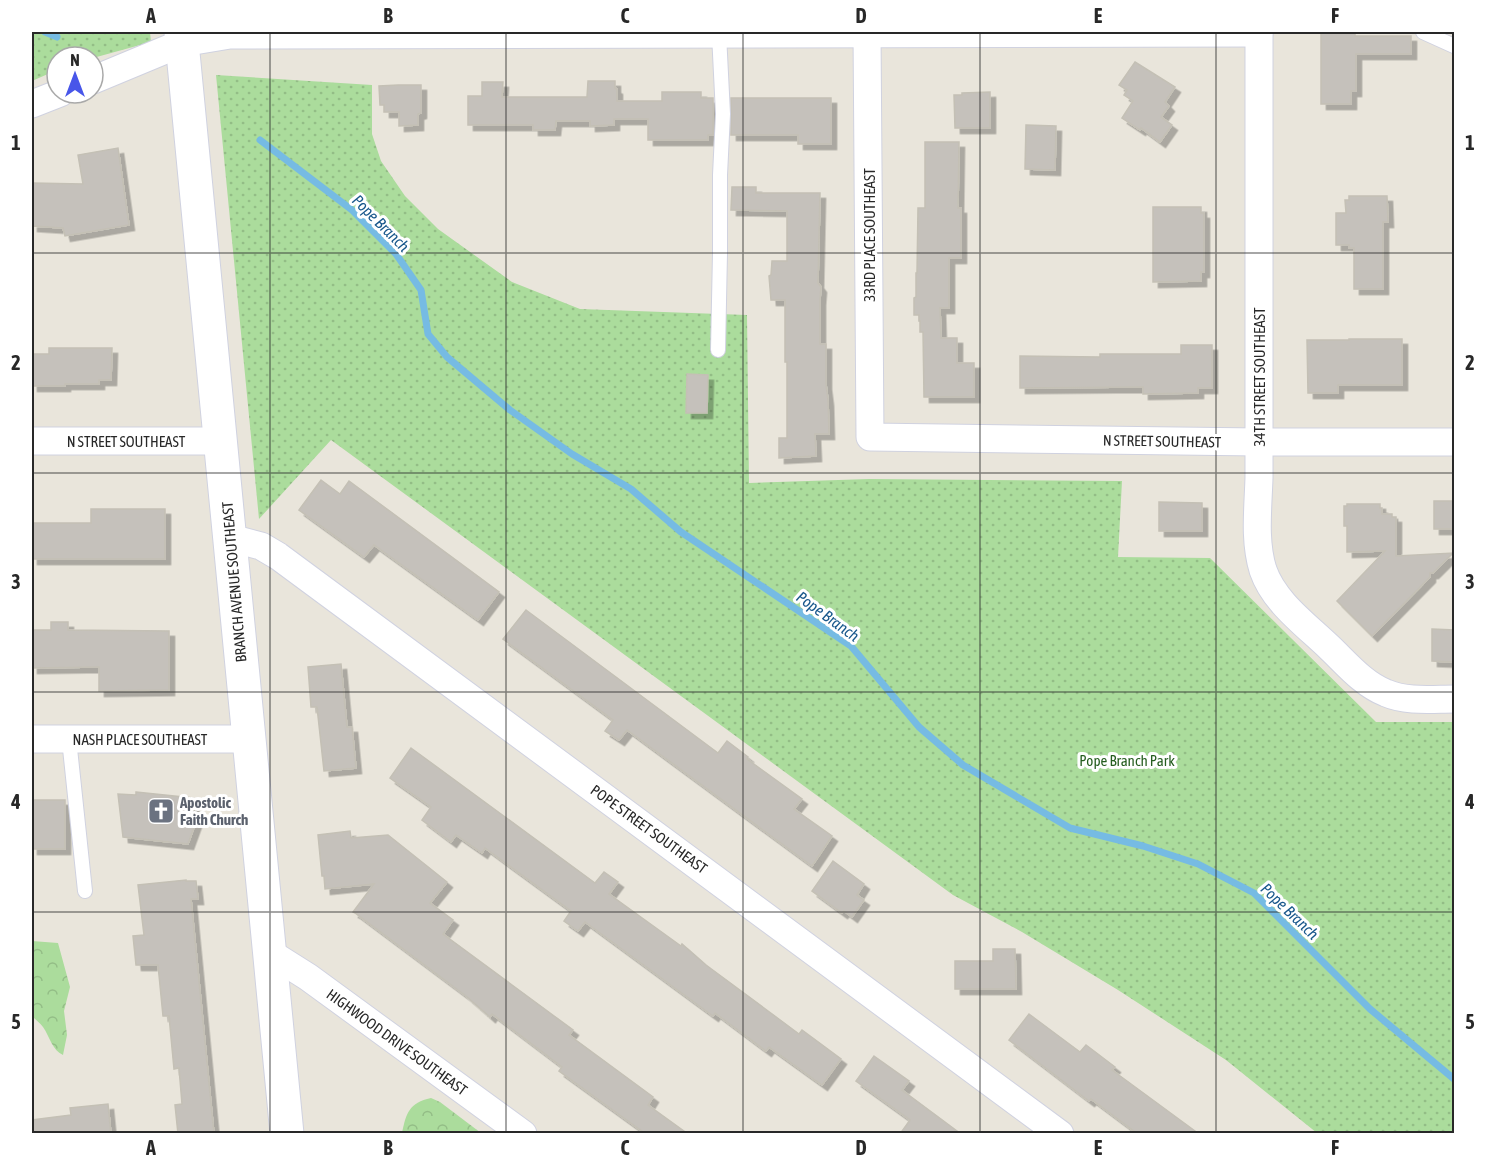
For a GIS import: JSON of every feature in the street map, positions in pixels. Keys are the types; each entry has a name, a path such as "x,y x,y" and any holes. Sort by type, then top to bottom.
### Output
{"main road":[{"name":"BRANCH AVENUE SOUTHEAST","path":"185,35 220,441 287,1134"}],"street":[{"path":"105,74 185,35 1259,32"},
{"name":"34TH STREET SOUTHEAST","path":"1259,32 1258,537 1260,558 1266,578 1286,607 1365,681 1386,693 1397,696 1419,699 1455,699"},
{"name":"33RD PLACE SOUTHEAST","path":"867,33 870,437"},
{"name":"N STREET SOUTHEAST","path":"870,437 1455,442"},
{"name":"N STREET SOUTHEAST","path":"32,441 220,441"},
{"name":"POPE STREET SOUTHEAST","path":"231,538 261,546 278,556 1060,1134"},
{"name":"NASH PLACE SOUTHEAST","path":"32,739 249,739"},
{"name":"HIGHWOOD DRIVE SOUTHEAST","path":"270,953 308,977 523,1134"}],"lane":[{"path":"1423,32 1455,46"},
{"path":"718,34 723,114 718,350"},
{"path":"69,739 85,891"}],"green space":[{"path":"32,32 150,32 151,42 105,55 105,45 45,45 45,75 32,81"},
{"name":"Pope Branch Park","path":"216,75 372,85 372,134 381,161 405,196 438,229 512,282 580,309 747,315 749,483 869,479 1122,481 1118,557 1210,558 1376,722 1454,722 1454,1133 1317,1133 1226,1060 1118,990 1022,932 953,895 331,440 259,519"},
{"path":"32,941 58,943 70,987 64,1011 67,1035 63,1055 56,1050 43,1027 32,1016"},
{"path":"431,1098 440,1102 481,1133 402,1133 405,1120 413,1106"}],"building":[{"path":"1321,32 1355,32 1355,36 1411,36 1411,54 1356,54 1356,91 1351,91 1351,104 1321,104"},
{"path":"1135,62 1175,87 1165,102 1169,106 1161,117 1172,125 1160,142 1122,118 1133,101 1124,95 1127,90 1119,85"},
{"path":"588,81 615,81 617,101 662,101 662,92 701,92 701,98 713,98 713,135 708,135 708,140 648,140 648,119 614,119 614,125 590,126 590,121 556,121 555,130 533,130 533,125 468,125 468,96 482,96 482,82 503,82 502,97 587,97"},
{"path":"421,85 421,113 418,114 418,125 399,126 399,112 384,112 384,105 380,105 379,86"},
{"path":"990,92 990,128 955,128 954,95"},
{"path":"731,98 831,98 831,144 798,144 798,135 731,135"},
{"path":"1026,125 1056,126 1055,170 1025,169"},
{"path":"925,142 959,142 958,208 961,208 961,258 949,258 949,308 940,308 941,338 957,338 957,363 974,363 974,397 924,397 923,332 920,332 919,315 914,315 914,298 916,297 918,208 925,208"},
{"path":"118,148 129,225 65,236 63,228 32,226 33,183 83,184 78,155"},
{"path":"732,187 756,187 756,193 820,193 818,283 821,287 820,344 826,344 829,434 815,434 816,456 779,458 779,438 787,438 785,300 771,300 769,276 772,261 787,261 787,211 731,210"},
{"path":"1349,196 1387,196 1388,222 1383,222 1383,289 1354,289 1354,248 1349,248 1349,245 1336,245 1336,213 1346,213 1345,200 1349,200"},
{"path":"1153,207 1201,207 1201,213 1204,213 1204,272 1201,272 1201,281 1153,282"},
{"path":"1402,339 1402,385 1338,385 1338,393 1308,393 1307,340"},
{"path":"1181,345 1212,345 1212,388 1198,388 1198,393 1143,394 1143,387 1020,388 1020,356 1100,357 1100,354 1181,354"},
{"path":"49,348 112,348 111,380 99,380 99,384 32,386 32,354 49,354"},
{"path":"687,374 708,375 707,413 686,413"},
{"path":"321,480 340,494 349,481 499,592 478,620 374,545 364,557 299,510"},
{"path":"1434,501 1455,501 1455,529 1434,529"},
{"path":"1159,502 1202,503 1202,531 1159,531"},
{"path":"1347,504 1380,504 1382,514 1392,514 1392,517 1396,517 1396,556 1453,553 1433,573 1430,573 1430,577 1372,636 1337,601 1385,551 1347,552 1344,506"},
{"path":"91,509 165,509 165,559 32,559 32,523 91,523"},
{"path":"526,610 718,753 727,741 748,757 747,759 802,799 794,809 832,836 812,866 627,730 619,740 605,731 613,720 503,639"},
{"path":"51,622 68,622 68,630 169,631 169,690 99,691 99,667 32,668 32,630 51,630"},
{"path":"1432,629 1455,630 1455,662 1432,661"},
{"path":"341,664 347,727 352,727 356,768 324,771 317,707 311,707 308,667"},
{"path":"411,748 595,883 604,872 618,882 609,894 681,946 682,944 706,965 799,1034 802,1030 841,1059 822,1085 769,1047 766,1051 715,1013 713,1016 585,922 578,931 564,921 571,911 485,848 482,853 456,835 451,842 422,820 431,807 390,778"},
{"path":"136,792 193,798 196,822 188,844 123,837 118,794 136,795"},
{"path":"32,800 65,800 65,849 32,849"},
{"path":"350,831 351,838 388,835 447,882 430,903 453,920 443,934 573,1030 569,1035 653,1097 648,1105 688,1134 646,1134 559,1071 562,1067 492,1014 490,1017 466,996 353,912 374,884 325,889 318,835"},
{"path":"833,861 864,884 857,895 864,900 852,917 844,911 842,913 812,891"},
{"path":"196,881 198,899 191,899 214,1134 178,1134 175,1105 182,1104 179,1068 174,1069 169,1016 163,1016 158,965 136,965 133,936 144,935 138,885"},
{"path":"993,949 1015,949 1016,989 955,989 955,961 993,961"},
{"path":"1029,1014 1080,1052 1086,1045 1115,1067 1112,1070 1199,1134 1138,1134 1091,1099 1089,1101 1009,1040"},
{"path":"874,1056 909,1081 902,1090 961,1134 900,1134 910,1120 856,1081"},
{"path":"108,1104 111,1134 32,1134 32,1120 71,1115 70,1108"}],"waterway":[{"name":"Pope Branch","path":"45,32 57,37"},
{"name":"Pope Branch","path":"260,140 352,210 396,254 421,290 428,334 447,357 510,410 572,454 631,489 681,532 851,646 919,727 963,765 1070,828 1143,846 1198,864 1254,893 1370,1009 1454,1079"}],"place":[{"name":"Apostolic Faith Church","path":"161,811"}]}
